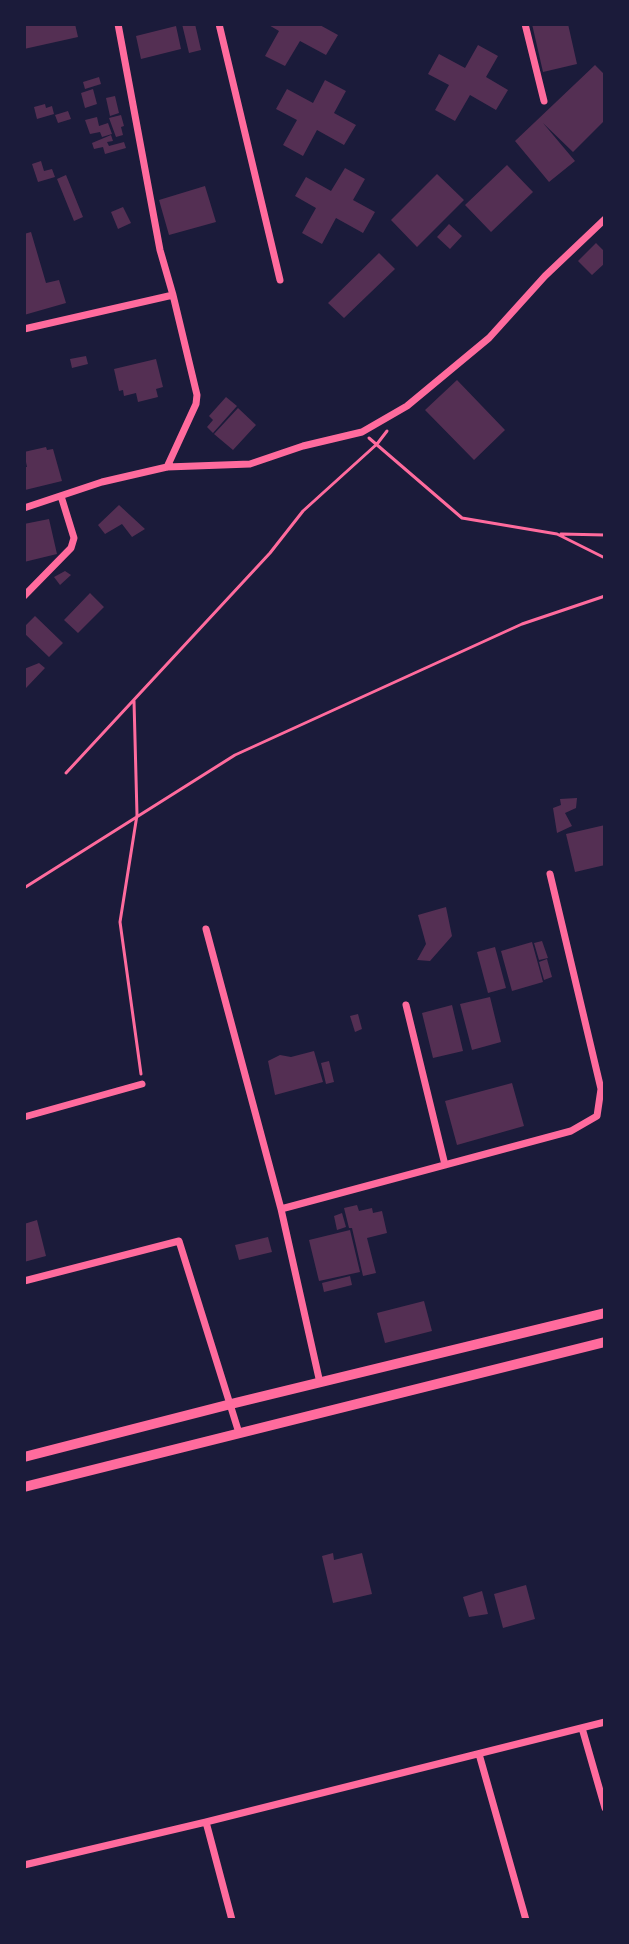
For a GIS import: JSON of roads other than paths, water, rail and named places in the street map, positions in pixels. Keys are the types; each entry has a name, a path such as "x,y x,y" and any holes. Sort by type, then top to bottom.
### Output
{"main road":[{"path":"24,1457 605,1313"},
{"path":"24,1487 605,1342"}],"street":[{"path":"118,24 160,250 197,395 196,404 167,467"},
{"path":"219,24 280,280"},
{"path":"525,24 544,101"},
{"path":"24,508 102,482 167,467 250,464 303,446 362,432 407,406 489,338 545,276 605,219"},
{"path":"24,329 173,295"},
{"path":"24,596 71,548 74,538 61,496"},
{"path":"281,1209 571,1131 597,1116 601,1089 550,874"},
{"path":"206,929 281,1209 320,1383"},
{"path":"406,1005 445,1165"},
{"path":"24,1117 142,1084"},
{"path":"24,1281 179,1241 239,1433"},
{"path":"24,1865 605,1722"},
{"path":"582,1728 605,1808"},
{"path":"479,1754 526,1920"},
{"path":"206,1822 232,1920"}]}
